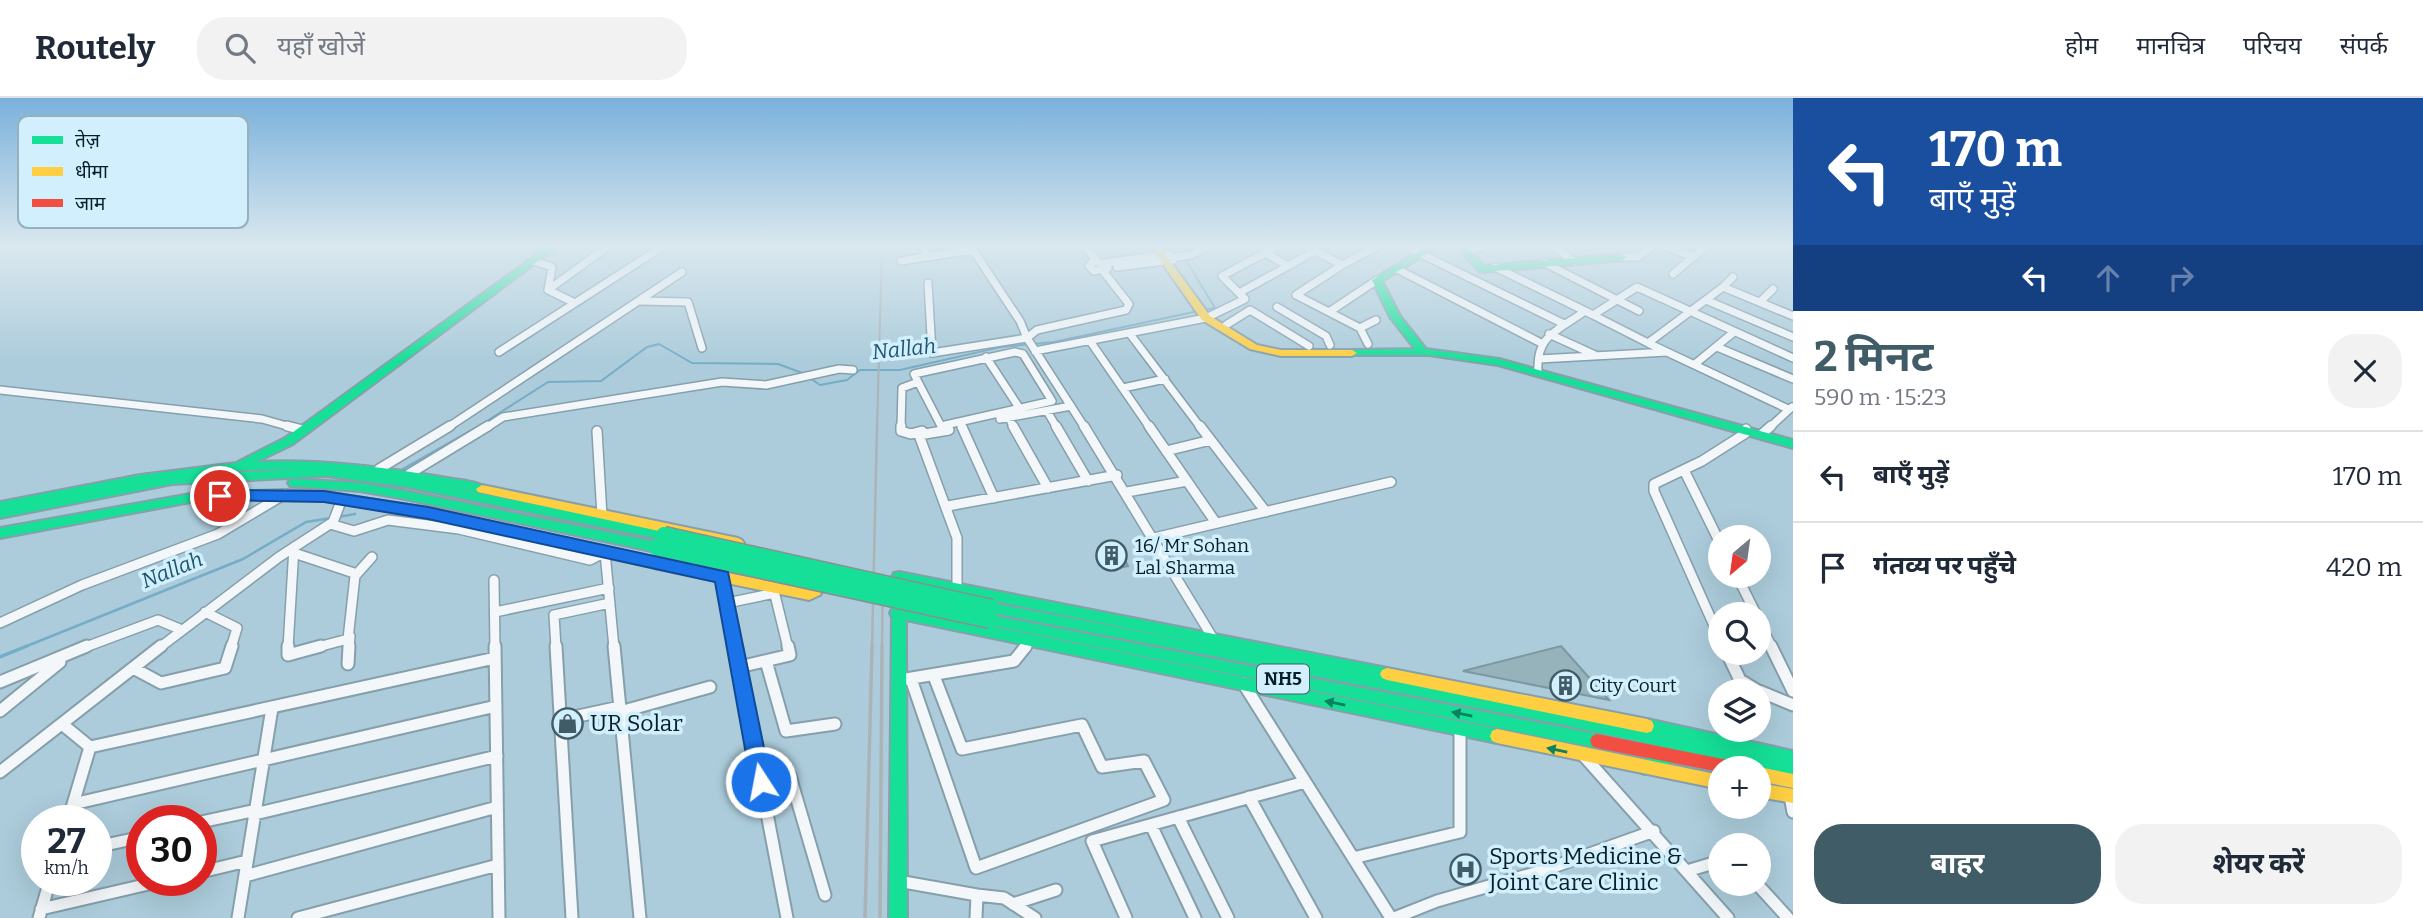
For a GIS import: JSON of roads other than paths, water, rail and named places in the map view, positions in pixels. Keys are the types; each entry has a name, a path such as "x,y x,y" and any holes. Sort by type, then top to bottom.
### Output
{"main road":[{"path":"234,467 289,441 501,285"},
{"path":"1190,285 1209,314 1242,342 1274,352 1455,349 1539,365 1766,431 1793,444"},
{"path":"1379,285 1395,317 1421,349"},
{"path":"1209,314 1258,343 1309,346 1368,344 1421,349"},
{"path":"1701,413 1746,429 1793,436"},
{"path":"282,465 282,453 289,441"},
{"path":"4,517 166,476 234,467 282,465 379,470 533,498 602,516 677,529 819,562 826,568 815,591 809,595 774,590 666,565"},
{"name":"NH5","path":"4,517 186,479 286,472 364,476 664,535 992,608 1708,757"},
{"path":"4,517 196,497 285,494 375,505 461,525 722,577"},
{"path":"666,565 682,536 677,529"},
{"path":"898,918 904,679 897,613 900,577 1682,733 1793,759"},
{"path":"897,613 1708,780"},
{"name":"NH5","path":"1576,729 1672,756 1708,763"},
{"path":"1644,767 1672,756"},
{"path":"1771,767 1793,759"},
{"name":"NH5","path":"1771,769 1793,769"},
{"name":"NH5","path":"1771,774 1792,791"},
{"path":"1771,790 1792,791"}],"street":[{"path":"548,290 549,285"},
{"path":"548,290 554,285"},
{"path":"499,352 603,285"},
{"path":"379,470 493,400 663,285"},
{"path":"928,285 932,354 1027,338 1037,330 1126,310 1129,304 1116,285"},
{"path":"996,285 1070,406 1128,492 1214,640"},
{"path":"1035,351 1130,334 1209,314 1245,299 1231,285"},
{"path":"1239,293 1253,285"},
{"path":"1311,285 1296,295 1360,328 1368,344"},
{"path":"1329,312 1370,285"},
{"path":"1429,285 1541,343"},
{"path":"1490,285 1564,324"},
{"path":"1532,285 1667,352 1791,407 1766,431"},
{"path":"1586,285 1639,311"},
{"path":"1667,352 1597,356 1539,365 1537,352 1549,334 1564,324 1637,287 1793,358"},
{"path":"1648,343 1723,287 1793,316"},
{"path":"1760,302 1773,289"},
{"path":"548,290 575,303"},
{"path":"1706,300 1793,337"},
{"path":"639,302 688,302 702,348"},
{"path":"1277,307 1326,335 1330,345"},
{"path":"1209,314 1250,310 1309,346"},
{"path":"1360,328 1376,320"},
{"path":"1695,364 1734,332"},
{"path":"1130,334 1266,512"},
{"path":"1549,334 1597,356"},
{"path":"1090,341 1216,523"},
{"path":"1717,347 1793,379"},
{"path":"918,382 902,388 901,430 911,434 1052,401 1019,352 914,374 941,426"},
{"path":"986,357 1020,409"},
{"path":"409,474 503,417 722,382 766,385 839,369 853,370"},
{"path":"1039,378 1051,376"},
{"path":"1123,388 1165,379"},
{"path":"0,390 262,419 303,430"},
{"path":"957,588 957,538 948,506 919,435 1070,406"},
{"path":"1047,411 1088,481"},
{"path":"1009,418 1048,488"},
{"path":"962,427 995,498"},
{"path":"1708,612 1654,491 1654,484 1685,472 1740,438 1746,429"},
{"path":"597,431 602,516"},
{"path":"1166,451 1211,440"},
{"path":"1685,472 1711,525"},
{"path":"948,506 1117,475"},
{"path":"1128,492 1187,481"},
{"path":"1154,538 1391,482"},
{"path":"0,623 91,582 209,538 264,511 285,494"},
{"path":"0,772 205,612 332,523 345,503"},
{"path":"332,523 354,531 388,520 461,525"},
{"path":"294,550 357,574"},
{"path":"294,550 288,655 344,641 350,636"},
{"path":"605,552 640,918"},
{"path":"348,664 357,574 372,557"},
{"path":"722,577 787,918"},
{"path":"494,580 499,918"},
{"path":"495,612 609,588"},
{"path":"727,603 774,590 790,655 739,667"},
{"path":"572,918 554,615 610,603"},
{"path":"133,668 161,682 225,668 237,628 205,612"},
{"path":"0,682 136,626 158,620 182,630"},
{"path":"934,676 962,749 1082,725 1102,766 1144,761 1164,800 976,868 904,679 1014,662 1025,650 1028,640"},
{"path":"1771,646 1793,691"},
{"path":"0,711 67,656"},
{"path":"90,747 495,658"},
{"path":"766,661 786,731 835,724"},
{"path":"1243,683 1392,918 1437,901 1542,871 1654,831"},
{"path":"560,720 620,710 710,687"},
{"path":"1771,696 1793,705"},
{"path":"90,747 73,804 496,706"},
{"path":"237,918 272,708"},
{"path":"62,724 90,747"},
{"path":"1353,858 1460,832 1460,730"},
{"path":"1583,755 1654,831 1728,918"},
{"path":"217,819 497,756"},
{"path":"761,782 790,776 825,895"},
{"path":"1126,918 1092,841 1305,782"},
{"path":"1792,791 1793,812"},
{"path":"1249,797 1316,918"},
{"path":"245,876 497,807"},
{"path":"1178,817 1228,918"},
{"path":"1152,825 1195,918"},
{"path":"217,868 247,861"},
{"path":"298,918 498,865"},
{"path":"1687,871 1708,865"},
{"path":"898,881 1004,898 1035,918"},
{"path":"1013,904 1056,890"},
{"path":"40,914 126,891"},
{"path":"976,918 977,895"},
{"path":"40,914 45,896"},
{"path":"1768,896 1788,918"}],"waterway":[{"name":"Nallah","path":"1201,285 1215,308 1204,310"},
{"name":"Nallah","path":"810,378 820,385 847,380 860,370 900,370 1001,347 1054,342 1198,311"},
{"name":"Nallah","path":"476,428 548,382 601,381 647,347 659,344 692,363 778,364 805,374"},
{"name":"Nallah","path":"403,469 479,426"},
{"name":"Nallah","path":"338,517 355,514"},
{"name":"Nallah","path":"22,648 243,559 306,522 331,518"},
{"name":"Nallah","path":"0,657 27,646"}],"railway":[{"path":"877,428 881,285"},
{"path":"872,648 877,426"},
{"path":"882,648 883,575"},
{"path":"865,918 872,646"},
{"path":"880,918 882,646"}],"place":[{"name":"16/ Mr Sohan Lal Sharma","path":"1112,556"},
{"name":"City Court","path":"1566,685"},
{"name":"UR Solar","path":"567,723"},
{"name":"Sports Medicine & Joint Care Clinic","path":"1466,869"}]}
